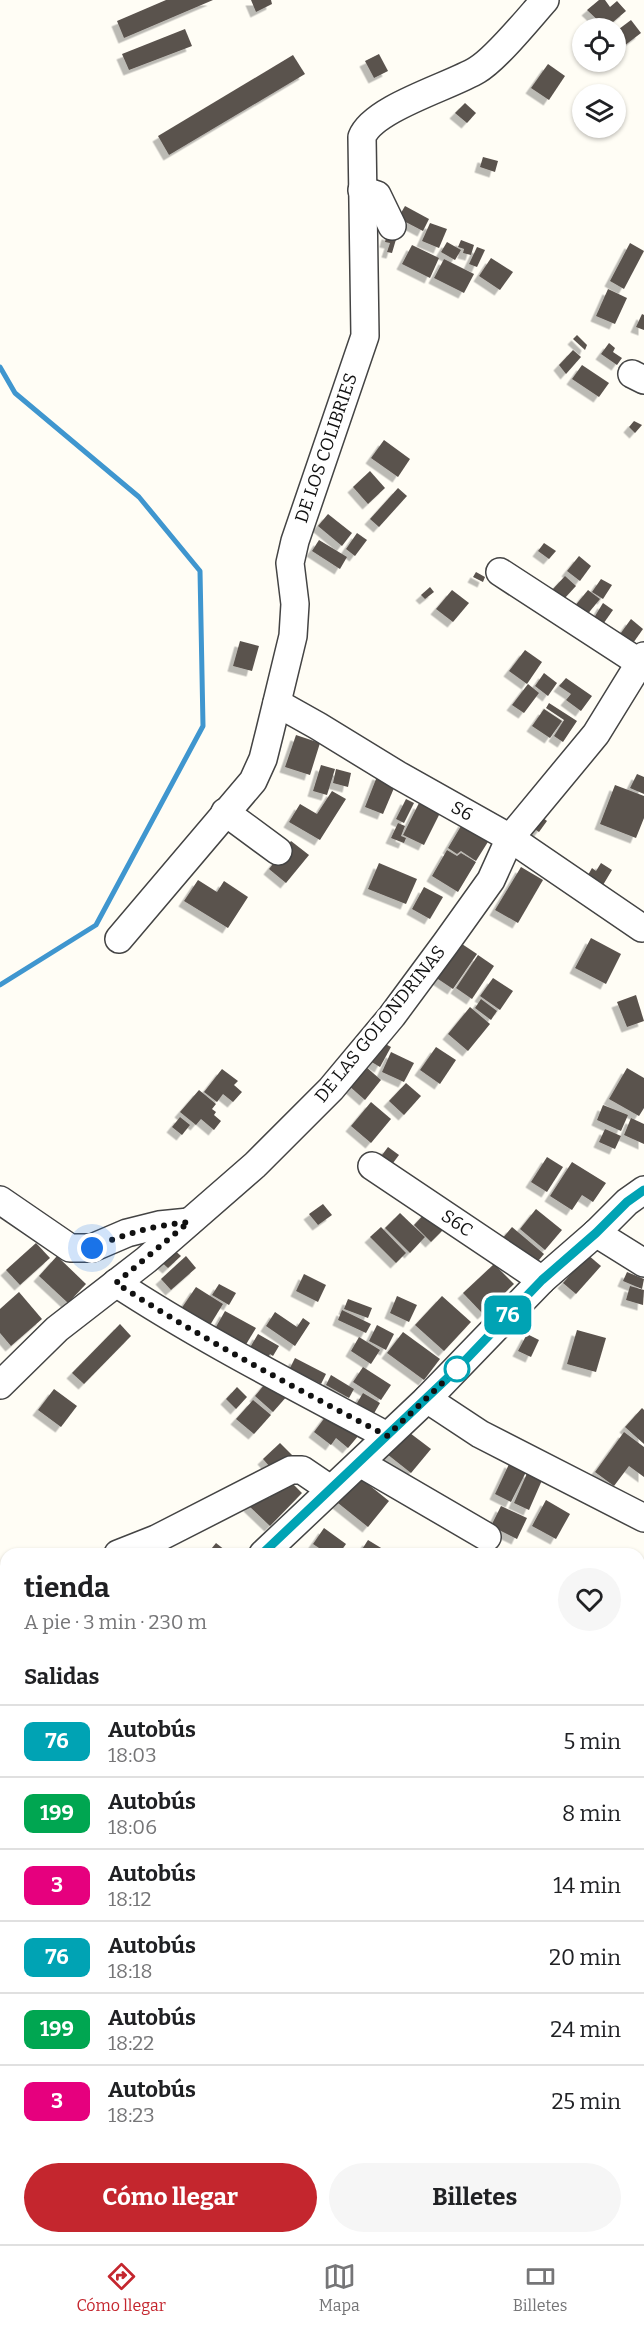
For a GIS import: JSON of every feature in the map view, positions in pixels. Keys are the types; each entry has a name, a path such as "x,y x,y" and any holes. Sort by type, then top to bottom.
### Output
{"street":[{"name":"DE LOS COLIBRIES","path":"119,939 253,781 263,759 293,636 295,604 290,563 295,541 364,336 362,137 364,130 424,93 484,66 545,0"},
{"path":"362,190 377,195 392,226"},
{"path":"500,572 642,659"},
{"name":"DE LAS GOLONDRINAS","path":"0,1385 57,1329 116,1283 255,1165 331,1089 392,1016 452,934 490,880 510,838 596,734 642,659"},
{"name":"S6","path":"277,703 510,838 643,928"},
{"path":"225,812 278,851"},
{"name":"S6C","path":"372,1166 542,1280"},
{"path":"268,1548 427,1399 542,1280 596,1233 627,1202 644,1190"},
{"path":"0,1200 70,1248 92,1248 127,1233 159,1225 189,1222"},
{"path":"596,1233 644,1263"},
{"path":"116,1283 255,1365 387,1436"},
{"path":"427,1399 480,1434 644,1518"},
{"path":"360,1463 487,1537"},
{"path":"133,1548 156,1539 291,1470 302,1470 330,1489"}],"building":[{"path":"166,0 213,0 124,38 117,21"},
{"path":"251,0 271,0 272,4 256,12"},
{"path":"599,0 605,0 610,7 617,1 626,11 618,18 595,18 587,10"},
{"path":"631,20 641,33 626,44 626,24"},
{"path":"185,29 192,46 129,70 122,54"},
{"path":"379,54 388,71 374,78 365,61"},
{"path":"293,55 305,74 169,155 158,136"},
{"path":"548,64 565,76 549,100 531,88"},
{"path":"465,103 476,113 467,123 455,113"},
{"path":"483,157 498,161 495,172 480,167"},
{"path":"405,206 429,219 423,231 398,218"},
{"path":"430,223 447,229 439,248 422,241"},
{"path":"387,234 397,236 392,253 387,252 390,243 385,242"},
{"path":"461,240 474,245 471,255 463,253 464,249 458,247"},
{"path":"447,242 461,250 455,260 441,252"},
{"path":"630,243 644,251 624,289 610,281"},
{"path":"412,245 439,258 430,278 402,264"},
{"path":"477,247 485,250 477,267 469,264"},
{"path":"491,258 513,272 500,290 479,276"},
{"path":"444,259 474,274 464,293 434,278"},
{"path":"608,289 627,298 615,324 596,316"},
{"path":"642,314 644,315 644,330 636,327"},
{"path":"577,335 587,345 585,350 573,339"},
{"path":"609,343 615,348 613,352 622,358 617,365 601,354"},
{"path":"573,350 581,357 566,374 559,365"},
{"path":"582,365 609,383 599,397 572,379"},
{"path":"634,421 642,425 635,433 629,427"},
{"path":"384,440 410,459 398,477 371,458"},
{"path":"370,471 385,488 368,504 353,487"},
{"path":"398,488 407,496 379,527 370,519"},
{"path":"328,514 352,533 342,546 318,526"},
{"path":"357,533 367,540 355,556 346,549"},
{"path":"319,540 347,557 340,569 312,551"},
{"path":"544,543 556,551 549,559 538,551"},
{"path":"579,556 591,566 580,581 567,571"},
{"path":"476,572 485,577 483,582 473,577"},
{"path":"565,576 576,586 563,600 552,590"},
{"path":"601,579 612,585 603,599 592,592"},
{"path":"430,587 434,592 425,599 421,595"},
{"path":"452,590 469,603 453,622 436,609"},
{"path":"588,590 600,599 586,616 574,607"},
{"path":"603,603 613,610 601,627 592,621"},
{"path":"631,619 643,629 631,646 618,637"},
{"path":"240,641 259,646 252,671 233,666"},
{"path":"525,650 542,662 527,684 509,671"},
{"path":"544,673 557,683 548,696 535,686"},
{"path":"566,678 592,696 581,711 566,700 571,694 559,686"},
{"path":"528,684 539,693 524,713 512,705"},
{"path":"549,703 577,721 563,742 554,736 564,720 546,708"},
{"path":"544,709 562,721 550,738 532,726"},
{"path":"296,735 320,743 310,775 285,767"},
{"path":"321,765 335,769 327,795 313,791"},
{"path":"336,769 351,773 348,787 333,783"},
{"path":"378,774 397,781 383,814 365,807"},
{"path":"637,774 644,777 644,794 630,788"},
{"path":"615,785 644,796 644,818 636,838 600,824"},
{"path":"332,791 346,799 320,840 289,822 300,804 317,814"},
{"path":"406,799 414,803 404,823 396,819"},
{"path":"419,803 440,813 424,845 403,835"},
{"path":"539,815 547,821 539,832 530,826"},
{"path":"464,821 491,837 476,861 461,851 457,854 448,848"},
{"path":"398,823 405,826 401,836 406,838 404,843 391,838"},
{"path":"291,841 309,855 286,883 269,869"},
{"path":"447,850 457,856 461,853 476,862 458,892 432,876"},
{"path":"379,863 417,879 406,904 368,889"},
{"path":"601,863 612,870 600,890 588,875 592,868 596,871"},
{"path":"521,867 543,880 518,923 495,910"},
{"path":"198,880 217,892 224,881 248,897 228,928 184,901"},
{"path":"424,887 443,897 430,919 412,909"},
{"path":"453,938 477,954 453,989 429,973"},
{"path":"591,938 621,954 606,984 575,968"},
{"path":"478,955 494,966 472,999 456,988"},
{"path":"493,978 513,991 500,1010 480,996"},
{"path":"636,995 644,1021 627,1027 617,1002"},
{"path":"481,999 497,1011 491,1020 475,1008"},
{"path":"470,1007 490,1024 468,1051 448,1034"},
{"path":"376,1039 391,1047 380,1067 365,1058"},
{"path":"436,1047 456,1060 440,1084 420,1070"},
{"path":"391,1052 414,1063 404,1082 382,1072"},
{"path":"365,1066 381,1080 365,1100 348,1085"},
{"path":"627,1068 644,1078 644,1108 639,1116 609,1099"},
{"path":"222,1069 238,1081 234,1085 242,1092 233,1102 223,1094 217,1102 204,1092"},
{"path":"406,1083 421,1096 404,1115 389,1101"},
{"path":"199,1090 216,1104 212,1109 216,1112 214,1115 221,1121 214,1130 201,1119 196,1125 180,1112"},
{"path":"371,1102 391,1119 371,1143 351,1126"},
{"path":"603,1105 628,1115 621,1131 597,1120"},
{"path":"180,1117 190,1125 182,1135 172,1127"},
{"path":"631,1118 644,1124 644,1144 624,1135"},
{"path":"605,1129 621,1136 615,1149 599,1142"},
{"path":"388,1147 399,1155 387,1171 376,1163"},
{"path":"547,1157 563,1167 547,1192 531,1182"},
{"path":"572,1162 606,1183 593,1202 582,1195 572,1210 550,1196"},
{"path":"323,1204 332,1215 318,1225 309,1214"},
{"path":"536,1209 562,1230 545,1250 520,1229"},
{"path":"428,1210 446,1227 431,1242 414,1225"},
{"path":"400,1213 425,1237 410,1253 385,1228"},
{"path":"381,1227 406,1253 396,1263 370,1237"},
{"path":"512,1227 544,1254 534,1266 502,1239"},
{"path":"36,1243 50,1258 20,1285 6,1270"},
{"path":"172,1248 181,1256 168,1268 159,1260"},
{"path":"588,1255 601,1266 576,1294 563,1283"},
{"path":"57,1256 86,1284 68,1303 39,1276"},
{"path":"186,1256 196,1268 171,1290 161,1279"},
{"path":"494,1264 514,1284 483,1314 463,1293"},
{"path":"627,1272 644,1279 642,1289 623,1281"},
{"path":"304,1274 326,1285 318,1302 296,1291"},
{"path":"219,1284 236,1293 229,1305 212,1295"},
{"path":"630,1286 644,1290 643,1305 626,1300"},
{"path":"196,1287 223,1304 207,1330 179,1312"},
{"path":"19,1292 42,1319 11,1346 0,1333 0,1309"},
{"path":"397,1296 417,1305 409,1322 390,1313"},
{"path":"442,1296 471,1322 444,1351 415,1325"},
{"path":"348,1299 372,1308 368,1318 344,1309"},
{"path":"342,1310 371,1324 366,1333 338,1320"},
{"path":"225,1311 256,1328 242,1351 212,1334"},
{"path":"275,1312 297,1327 303,1318 310,1323 295,1346 266,1326"},
{"path":"120,1324 131,1336 84,1384 72,1373"},
{"path":"377,1325 394,1334 386,1350 369,1341"},
{"path":"577,1330 606,1338 596,1372 567,1364"},
{"path":"403,1332 440,1359 424,1380 387,1353"},
{"path":"258,1334 279,1346 273,1356 270,1354 263,1366 245,1356"},
{"path":"527,1334 539,1340 531,1357 518,1351"},
{"path":"359,1337 380,1350 371,1364 351,1351"},
{"path":"295,1358 326,1374 321,1384 307,1377 301,1381 287,1374"},
{"path":"363,1367 391,1385 381,1400 353,1382"},
{"path":"331,1375 354,1389 349,1398 326,1385"},
{"path":"269,1379 288,1395 273,1412 255,1396"},
{"path":"237,1387 247,1397 236,1409 226,1399"},
{"path":"54,1389 77,1406 61,1427 38,1410"},
{"path":"363,1393 380,1403 369,1422 351,1413"},
{"path":"253,1400 271,1415 254,1434 236,1419"},
{"path":"642,1408 644,1410 644,1444 625,1427"},
{"path":"329,1412 359,1435 348,1448 336,1438 331,1445 314,1432"},
{"path":"406,1430 431,1449 411,1473 387,1454"},
{"path":"624,1432 644,1447 644,1477 629,1466 614,1486 595,1472"},
{"path":"280,1443 295,1458 277,1475 263,1459"},
{"path":"510,1462 527,1470 511,1502 495,1494"},
{"path":"528,1471 543,1478 529,1510 514,1503"},
{"path":"359,1477 389,1501 368,1527 338,1503"},
{"path":"288,1479 302,1493 270,1526 249,1506 262,1492 269,1498"},
{"path":"546,1500 570,1514 556,1539 532,1526"},
{"path":"501,1506 527,1518 517,1539 491,1526"},
{"path":"324,1528 346,1544 343,1548 319,1548 313,1544"},
{"path":"368,1540 381,1548 363,1548"},
{"path":"216,1543 222,1548 212,1548"}],"waterway":[{"path":"0,367 15,393 139,497 200,571 203,726 96,925 0,985"}],"bus line":[{"name":"76","path":"267,1548 427,1399 542,1280 596,1233 627,1202 644,1190"}],"route":[{"path":"92,1248 127,1233 159,1225 189,1222 116,1283 255,1365 387,1436 457,1369"}]}
